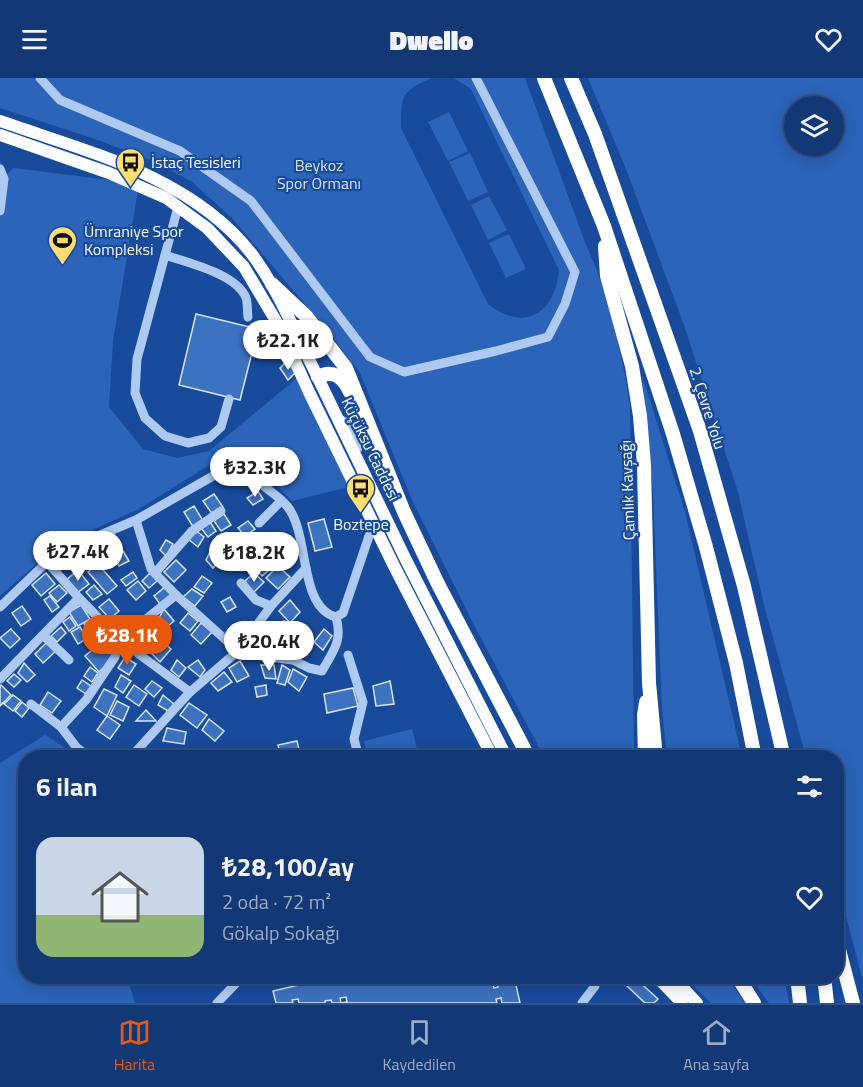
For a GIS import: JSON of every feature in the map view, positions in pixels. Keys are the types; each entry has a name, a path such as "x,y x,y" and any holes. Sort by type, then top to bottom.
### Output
{"highway":[{"path":"544,78 604,226 673,434 706,547 736,663 753,750"},
{"name":"2. Çevre Yolu","path":"571,78 599,145 700,431 744,586 782,750"},
{"name":"Çamlık Kavşağı","path":"604,226 607,276 632,366 640,416 644,465 649,682 655,750"},
{"path":"272,284 306,316 346,368 438,584 525,750"},
{"path":"318,377 325,373 334,374 340,377 348,387 385,464"},
{"path":"645,750 644,715 649,682"},
{"path":"844,969 853,1003"},
{"path":"742,984 754,1003"},
{"path":"798,984 800,1003"},
{"path":"825,984 827,1003"}],"main road":[{"name":"Küçüksu Caddesi","path":"0,121 114,161 173,187 215,216 250,252 272,284 503,750"},
{"name":"Küçüksu Caddesi","path":"0,135 109,173 166,198 207,228 244,267 279,326 376,528 490,750"},
{"path":"178,207 183,195"},
{"path":"309,392 318,377"},
{"path":"376,528 388,522"},
{"path":"664,984 682,1003"},
{"path":"679,984 697,1003"}],"street":[{"path":"40,78 60,100 180,151 251,201 370,357 404,372 548,337 565,304 576,272 476,78"},
{"path":"0,169 4,179 0,211"},
{"path":"178,207 137,359 135,393 145,417 165,436 188,443 209,438 221,427 229,399"},
{"path":"165,255 211,271 237,284 246,298 248,317"},
{"path":"0,607 47,562 67,549 136,520 231,468 238,469 288,506 302,537 306,568 313,593 328,615 336,618"},
{"path":"259,523 280,501"},
{"path":"155,573 192,531 221,511"},
{"path":"136,520 151,568 176,595 238,651 293,660 309,668 322,671 335,647 340,631 336,618"},
{"path":"336,618 343,614 369,536 376,528"},
{"path":"47,562 120,640 190,692"},
{"path":"137,750 190,692 238,651 271,606 306,568"},
{"path":"241,583 256,600 271,606"},
{"path":"61,727 86,700 115,657 120,640 176,595"},
{"path":"0,679 79,598"},
{"path":"44,635 69,660"},
{"path":"348,655 363,702 354,739 357,750"},
{"path":"31,704 61,727 80,750"},
{"path":"217,1003 235,984"},
{"path":"582,1003 594,984"}],"green space":[{"name":"Beykoz Spor Ormanı","path":"0,78 432,78 414,87 405,96 401,109 401,128 488,304 502,313 514,317 526,317 536,314 545,307 556,285 559,270 471,89 454,78 525,78 602,283 618,343 630,405 634,750 540,750 473,623 412,500 360,373 232,218 192,182 160,164 98,140 0,108"},
{"path":"588,78 863,78 863,981 844,909 844,750 804,750 764,605 738,492 684,325 626,169"},
{"path":"449,112 468,151 448,161 428,122"},
{"path":"470,153 488,192 468,201 449,162"},
{"path":"0,161 7,174 14,168 117,181 138,190 113,341 109,407 143,449 177,458 209,451 297,378 349,487 292,501 276,485 236,461 214,462 139,509 57,546 0,596"},
{"path":"489,196 507,230 488,240 471,205"},
{"path":"509,234 526,269 506,278 489,243"},
{"path":"642,375 685,512 740,750 666,750 662,710 653,493"},
{"path":"412,729 417,750 366,750 364,741"},
{"path":"45,735 68,750 21,750"},
{"path":"18,752 18,984 129,984 135,1003 0,1003 0,763"},
{"path":"691,984 732,984 745,1003 711,1003"},
{"path":"755,984 785,984 789,1003 769,1003"}],"building":[{"path":"196,314 258,329 240,400 179,385"},
{"path":"286,362 296,372 288,380 280,368"},
{"path":"258,491 263,499 253,505 247,498"},
{"path":"214,494 223,507 213,515 203,501"},
{"path":"194,506 205,524 195,530 184,512"},
{"path":"224,514 231,525 221,531 214,521"},
{"path":"324,519 332,547 315,551 308,523"},
{"path":"248,521 255,529 245,536 238,528"},
{"path":"210,522 216,531 208,537 201,528"},
{"path":"195,530 204,537 198,547 188,539"},
{"path":"166,540 173,544 166,556 160,550"},
{"path":"257,542 274,566 262,576 243,553"},
{"path":"92,547 99,560 86,567 75,556"},
{"path":"105,550 114,562 109,568 99,554"},
{"path":"123,551 129,561 119,566 114,556"},
{"path":"235,551 245,562 236,568 227,559"},
{"path":"210,552 219,561 213,568 206,560"},
{"path":"176,560 186,570 174,582 164,572"},
{"path":"98,564 117,586 107,594 88,572"},
{"path":"278,566 290,577 278,589 266,578"},
{"path":"78,570 89,584 77,593 66,580"},
{"path":"133,572 137,578 126,586 121,580"},
{"path":"46,573 55,584 41,596 32,585"},
{"path":"150,573 157,581 149,588 142,581"},
{"path":"254,573 264,582 253,593 245,581"},
{"path":"202,576 212,583 204,593 194,587"},
{"path":"138,581 146,591 136,600 127,590"},
{"path":"59,585 67,593 57,602 49,593"},
{"path":"94,585 102,594 93,600 86,592"},
{"path":"165,587 174,593 160,604 154,596"},
{"path":"192,589 203,596 195,606 183,597"},
{"path":"50,596 59,607 52,612 44,600"},
{"path":"230,597 236,607 227,612 221,602"},
{"path":"109,599 119,611 110,619 99,607"},
{"path":"290,600 300,612 290,623 279,611"},
{"path":"81,605 90,619 78,626 69,612"},
{"path":"22,606 31,619 21,626 12,613"},
{"path":"164,609 174,621 167,627 159,618"},
{"path":"188,613 198,621 190,631 180,623"},
{"path":"70,617 76,626 69,631 63,622"},
{"path":"93,618 98,625 89,632 84,624"},
{"path":"153,619 159,626 145,638 139,632"},
{"path":"284,621 289,634 275,641 270,627"},
{"path":"201,623 212,632 201,644 191,635"},
{"path":"238,623 249,632 240,645 228,635"},
{"path":"159,626 167,634 155,645 147,637"},
{"path":"61,627 66,633 57,642 51,636"},
{"path":"80,627 87,638 78,644 71,632"},
{"path":"11,629 20,639 10,648 0,638"},
{"path":"324,629 332,636 323,650 314,642"},
{"path":"289,637 294,650 281,654 276,643"},
{"path":"161,640 171,649 160,662 151,653"},
{"path":"47,642 55,652 43,663 35,654"},
{"path":"101,642 115,657 99,672 85,656"},
{"path":"125,657 136,664 129,675 118,668"},
{"path":"177,660 186,668 179,677 171,670"},
{"path":"198,660 205,670 200,677 188,667"},
{"path":"240,661 249,676 237,682 229,668"},
{"path":"24,663 35,675 27,682 18,673"},
{"path":"261,665 274,665 276,679 265,678"},
{"path":"282,665 290,670 285,685 277,683"},
{"path":"90,667 98,673 92,682 84,676"},
{"path":"293,669 307,677 299,691 288,682"},
{"path":"224,672 232,682 218,691 211,683"},
{"path":"14,674 21,680 14,687 7,681"},
{"path":"121,675 131,681 123,693 115,687"},
{"path":"82,680 91,686 86,694 77,688"},
{"path":"152,681 162,688 154,697 145,689"},
{"path":"390,681 394,704 376,706 373,686"},
{"path":"134,685 147,694 139,706 126,697"},
{"path":"266,685 267,695 257,697 255,687"},
{"path":"0,686 11,695 0,706"},
{"path":"353,688 358,706 327,713 324,694"},
{"path":"104,689 117,695 107,716 94,707"},
{"path":"48,692 61,701 52,713 40,705"},
{"path":"13,695 21,701 13,711 3,703"},
{"path":"163,695 174,704 168,711 158,705"},
{"path":"117,701 129,707 123,721 110,715"},
{"path":"22,702 29,708 22,717 15,711"},
{"path":"189,703 207,715 197,728 180,715"},
{"path":"146,710 156,721 136,721"},
{"path":"107,716 120,725 110,739 97,730"},
{"path":"209,719 224,731 215,741 202,730"},
{"path":"167,728 186,732 184,744 163,741"},
{"path":"297,741 299,750 279,750 278,745"},
{"path":"303,984 493,984 494,988 498,987 497,984 516,984 520,1003 502,1003 501,998 496,999 497,1003 341,1003 332,1003 331,1000 325,1003 299,1003 298,999 292,1000 293,1003 276,1003 273,991","holes":["346,997 347,1002 341,1003 340,998"]},
{"path":"642,984 658,999 654,1003 645,1003 626,985"}],"place":[{"name":"İstaç Tesisleri","path":"130,188"},
{"name":"Ümraniye Spor Kompleksi","path":"63,266"},
{"name":"Boztepe","path":"361,514"}]}
